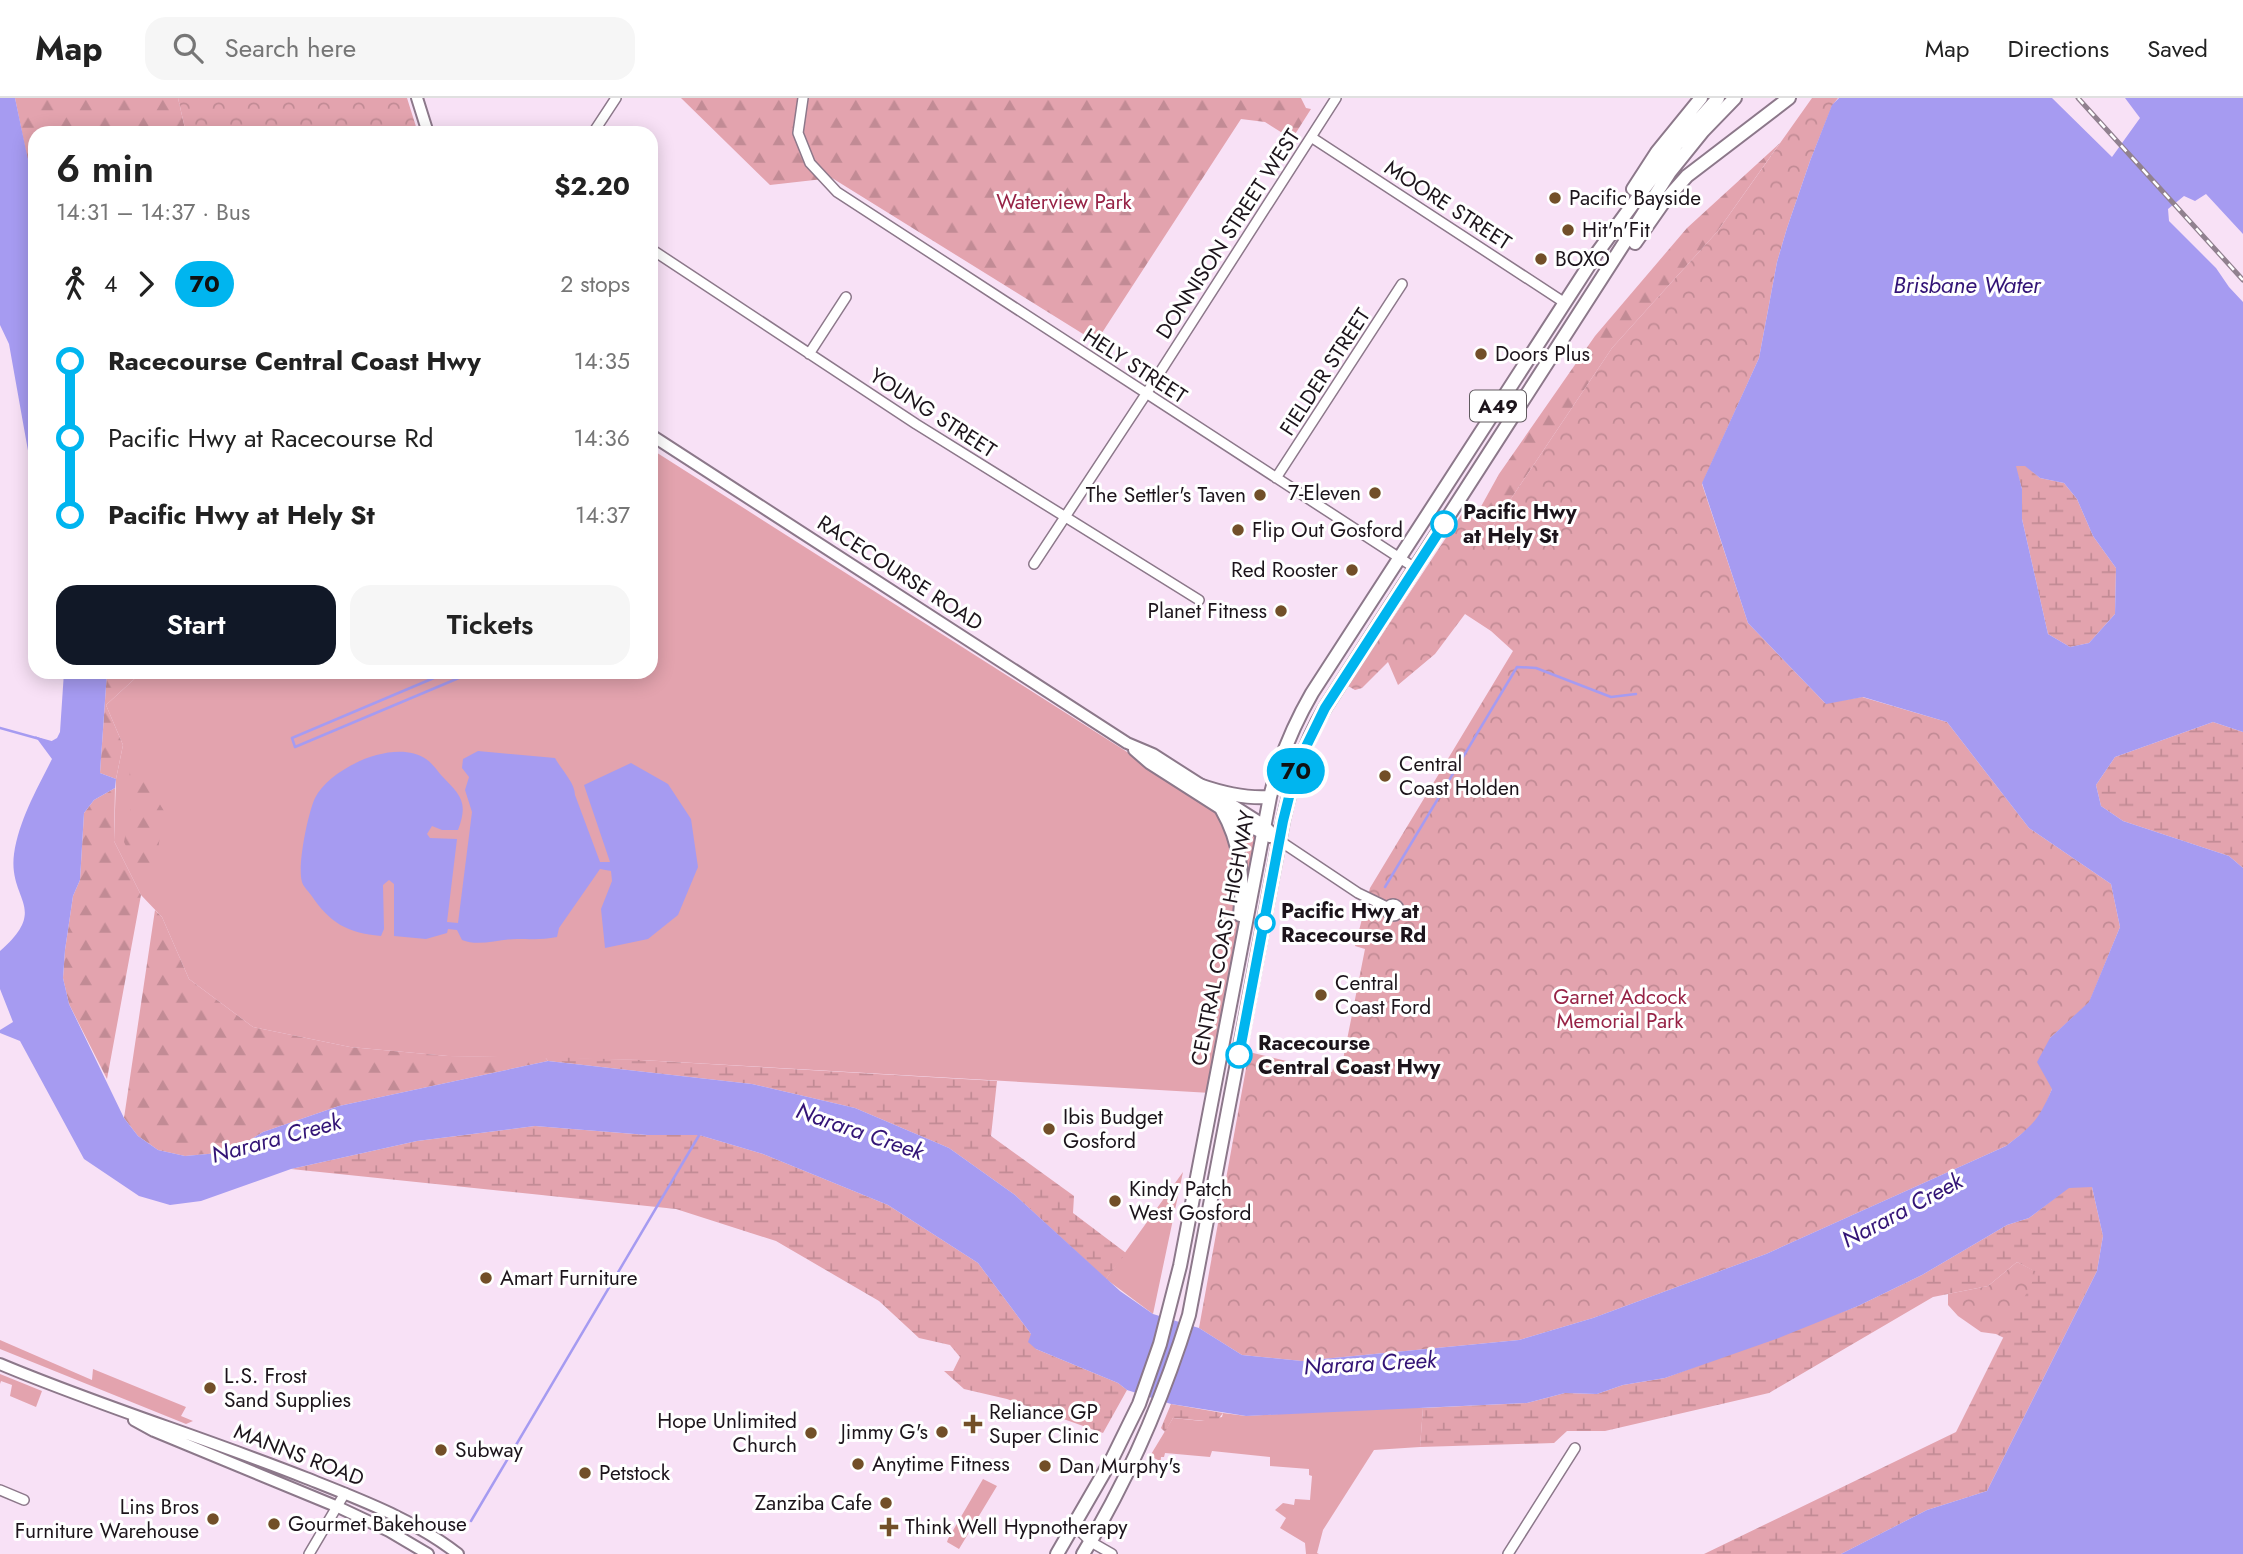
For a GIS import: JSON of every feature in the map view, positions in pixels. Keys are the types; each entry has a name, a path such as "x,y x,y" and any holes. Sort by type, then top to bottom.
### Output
{"highway":[{"path":"1597,253 1647,167 1700,98"},
{"name":"CENTRAL COAST HIGHWAY","path":"1057,1554 1108,1466 1139,1404 1169,1311 1269,797 1281,756 1298,718 1597,253 1676,144 1718,98"},
{"name":"CENTRAL COAST HIGHWAY","path":"1083,1554 1131,1468 1158,1406 1189,1315 1293,779 1313,729 1670,172 1703,131 1735,98"},
{"path":"1573,324 1675,188 1697,167 1789,98"},
{"path":"1199,785 1241,796 1269,797"},
{"path":"1222,810 1232,826 1237,844 1243,890 1232,995"}],"main road":[{"path":"418,98 426,126"},
{"name":"RACECOURSE ROAD","path":"658,440 1127,743 1149,763 1222,810 1263,830"},
{"name":"RACECOURSE ROAD","path":"1127,743 1153,754 1280,841"},
{"name":"MANNS ROAD","path":"0,1364 117,1410 345,1493 435,1536 458,1554"},
{"name":"MANNS ROAD","path":"117,1410 154,1431 338,1507 428,1554"}],"street":[{"path":"598,126 616,98"},
{"name":"HELY STREET","path":"803,98 797,133 810,163 836,192 1415,568"},
{"name":"DONNISON STREET WEST","path":"1034,564 1336,98"},
{"name":"MOORE STREET","path":"1311,137 1565,303"},
{"name":"YOUNG STREET","path":"658,254 809,354 1199,600"},
{"name":"FIELDER STREET","path":"1276,478 1402,284"},
{"path":"809,354 846,297"},
{"path":"1280,841 1358,894 1387,907"},
{"path":"1508,1554 1575,1448"},
{"path":"0,1490 23,1500"},
{"path":"309,1554 345,1493"},
{"path":"1074,1525 1091,1542 1112,1554"}],"green space":[{"path":"15,98 178,98 184,126 28,126 28,162"},
{"path":"178,98 407,98 416,126 184,126"},
{"name":"Waterview Park","path":"681,98 1301,98 1306,108 1311,109 1292,139 1265,122 1241,119 1096,342 832,178 770,185"},
{"name":"Garnet Adcock Memorial Park","path":"1812,98 1838,98 1832,106 1810,161 1787,228 1777,262 1759,358 1702,484 1748,623 1825,703 1862,697 1947,722 2029,828 2111,884 2120,927 2089,1003 2050,1038 2052,1089 2041,1116 2006,1146 1766,1254 1593,1318 1519,1340 1302,1361 1242,1355 1199,1328 1249,1052 1332,1072 1334,1064 1342,1065 1365,949 1355,946 1370,888 1513,651 1491,631 1465,614 1435,654 1398,685 1388,662 1362,688 1355,690 1348,686 1463,512 1490,530 1612,348 1717,232"},
{"path":"1780,143 1717,232 1612,348 1490,530 1476,521 1478,512 1499,474 1595,336 1687,228"},
{"path":"658,453 1256,834 1211,1093 641,1060 448,1056 350,1047 253,1027 189,979 162,917 141,895 114,841 116,779 123,745 106,705 134,679 658,679"},
{"path":"2025,465 2040,478 2064,483 2077,499 2093,536 2116,568 2115,614 2089,643 2070,647 2048,634 2022,519 2022,489 2015,466"},
{"path":"107,679 134,679 106,705 123,745 116,779 100,773"},
{"path":"2213,722 2243,732 2243,868 2229,856 2123,821 2101,806 2096,785 2115,757"},
{"path":"136,758 136,775 144,778 164,811 156,862 137,869 124,842 132,801 129,789 130,762"},
{"path":"115,788 114,841 141,895 107,1079 69,1004 63,978 73,896 80,880 84,813 94,800"},
{"path":"155,910 162,917 189,979 253,1027 350,1047 448,1056 545,1057 548,1061 339,1106 263,1132 230,1152 185,1156 158,1150 138,1136 124,1118"},
{"path":"545,1057 997,1081 991,1136 1074,1196 1073,1213 1126,1253 1106,1279 1015,1195 949,1148 855,1108 752,1084 548,1061"},
{"path":"535,1126 647,1135 699,1135 763,1154 888,1205 978,1263 1031,1334 1036,1349 1118,1383 1127,1390 1103,1433 1007,1399 964,1389 944,1371 953,1371 960,1357 950,1345 919,1338 879,1301 776,1241 676,1209 291,1169 417,1141"},
{"path":"1183,1172 1153,1314 1106,1279"},
{"path":"2069,1187 2092,1187 2103,1236 2097,1271 1987,1491 1927,1510 1841,1554 1704,1554 1956,1432 2036,1272 2017,1262 1988,1286 1933,1297 1769,1393 1605,1431 1567,1431 1554,1443 1420,1447 1423,1408 1527,1403 1565,1393 1597,1394 1623,1385 1665,1378 1858,1306 1922,1275 2007,1225 2029,1218"},
{"path":"2017,1262 2037,1272 2004,1338 1981,1332 1958,1316 1948,1305 1948,1294 1988,1286"},
{"path":"0,1340 92,1380 93,1369 186,1407 181,1416 193,1421 186,1424 0,1349"},
{"path":"0,1374 42,1391 36,1407 10,1396 12,1385 1,1381 0,1384"},
{"path":"1171,1404 1223,1413 1216,1422 1173,1418 1165,1432 1161,1428"},
{"path":"1423,1408 1420,1447 1374,1450 1323,1530 1317,1553 1319,1554 1306,1554 1305,1543 1280,1528 1286,1518 1275,1510 1283,1503 1294,1505 1295,1499 1310,1500 1312,1476 1309,1475 1309,1469 1270,1466 1270,1457 1212,1451 1210,1457 1165,1453 1155,1476 1150,1473 1158,1460 1150,1456 1173,1418 1202,1421 1222,1417 1223,1413 1246,1416"},
{"path":"983,1479 997,1486 959,1549 947,1542 948,1539"}],"water":[{"path":"0,98 15,98 28,160 28,451 9,344 0,325"},
{"name":"Brisbane Water","path":"1839,98 2052,98 2112,157 2140,118 2125,98 2243,98 2243,234 2206,194 2195,201 2184,196 2168,209 2169,221 2216,268 2243,302 2243,732 2213,722 2115,757 2096,785 2101,806 2123,821 2229,856 2243,868 2243,1554 1841,1554 1927,1510 1987,1491 2097,1271 2103,1236 2092,1187 2069,1188 2029,1218 2007,1225 1922,1275 1858,1306 1776,1339 1665,1378 1623,1385 1597,1394 1565,1393 1527,1403 1246,1416 1171,1404 1127,1390 1118,1383 1036,1349 1028,1342 1031,1334 978,1263 888,1205 763,1154 699,1135 647,1135 535,1126 417,1141 291,1169 201,1201 170,1205 139,1196 84,1159 20,1041 0,1033 0,1030 13,1022 0,989 0,951 15,936 25,913 14,870 16,841 24,817 52,759 35,736 50,742 57,738 60,732 64,679 107,679 100,773 116,779 115,788 94,800 84,813 80,880 73,896 63,978 69,1004 124,1118 138,1136 158,1150 185,1156 230,1152 263,1132 339,1106 548,1061 752,1084 855,1108 949,1148 1015,1195 1120,1291 1153,1314 1199,1328 1242,1355 1302,1361 1519,1340 1593,1318 1766,1254 2006,1146 2029,1127 2043,1108 2052,1089 2037,1062 2050,1038 2089,1002 2120,927 2111,884 2029,828 1947,722 1863,697 1826,704 1748,623 1702,483 1759,358 1777,262 1810,161 1832,105","holes":["2016,466 2025,466 2040,478 2064,483 2077,499 2093,536 2116,568 2115,614 2089,643 2070,647 2048,634 2022,519 2022,489"]},
{"path":"478,751 555,758 573,786 600,862 610,862 584,785 631,763 668,784 691,819 698,867 678,915 648,939 605,948 601,909 612,881 611,871 600,869 559,928 557,937 475,943 462,940 457,930 448,929 447,933 426,939 394,936 394,884 389,880 383,885 384,929 381,936 349,929 325,913 304,887 301,874 304,840 315,798 323,787 349,766 381,754 413,753 428,761 461,799 463,812 458,830 442,830 432,826 427,834 430,838 457,839 447,922 458,923 472,812 465,790 469,777 462,768 463,759"}],"waterway":[{"path":"1385,887 1517,667 1536,668 1611,697 1636,694"},
{"path":"431,679 292,738 295,747 456,679"},
{"path":"0,728 54,743"},
{"path":"471,1521 701,1132"}],"railway":[{"path":"2078,98 2243,280"}],"bus line":[{"name":"70","path":"1239,1055 1283,821 1297,765 1325,708 1444,524"}],"place":[{"name":"Pacific Bayside","path":"1555,198"},
{"name":"Hit'n'Fit","path":"1568,230"},
{"name":"BOXO","path":"1541,259"},
{"name":"Doors Plus","path":"1481,354"},
{"name":"7-Eleven","path":"1375,493"},
{"name":"The Settler's Taven","path":"1260,495"},
{"name":"Pacific Hwy at Hely St","path":"1444,524"},
{"name":"Flip Out Gosford","path":"1238,530"},
{"name":"Red Rooster","path":"1352,570"},
{"name":"Planet Fitness","path":"1281,611"},
{"name":"Central Coast Holden","path":"1385,776"},
{"name":"Pacific Hwy at Racecourse Rd","path":"1265,923"},
{"name":"Central Coast Ford","path":"1321,995"},
{"name":"Racecourse Central Coast Hwy","path":"1239,1055"},
{"name":"Ibis Budget Gosford","path":"1049,1129"},
{"name":"Kindy Patch West Gosford","path":"1115,1201"},
{"name":"Amart Furniture","path":"486,1278"},
{"name":"L.S. Frost Sand Supplies","path":"210,1388"},
{"name":"Reliance GP Super Clinic","path":"973,1424"},
{"name":"Jimmy G's","path":"942,1432"},
{"name":"Hope Unlimited Church","path":"811,1433"},
{"name":"Subway","path":"441,1450"},
{"name":"Anytime Fitness","path":"858,1464"},
{"name":"Dan Murphy's","path":"1045,1466"},
{"name":"Petstock","path":"585,1473"},
{"name":"Zanziba Cafe","path":"886,1503"},
{"name":"Lins Bros Furniture Warehouse","path":"213,1519"},
{"name":"Gourmet Bakehouse","path":"274,1524"},
{"name":"Think Well Hypnotherapy","path":"889,1527"}],"water label":[{"name":"Narara Creek","path":"860,1131"},
{"name":"Narara Creek","path":"276,1138"},
{"name":"Narara Creek","path":"1902,1210"},
{"name":"Narara Creek","path":"1370,1363"}]}
